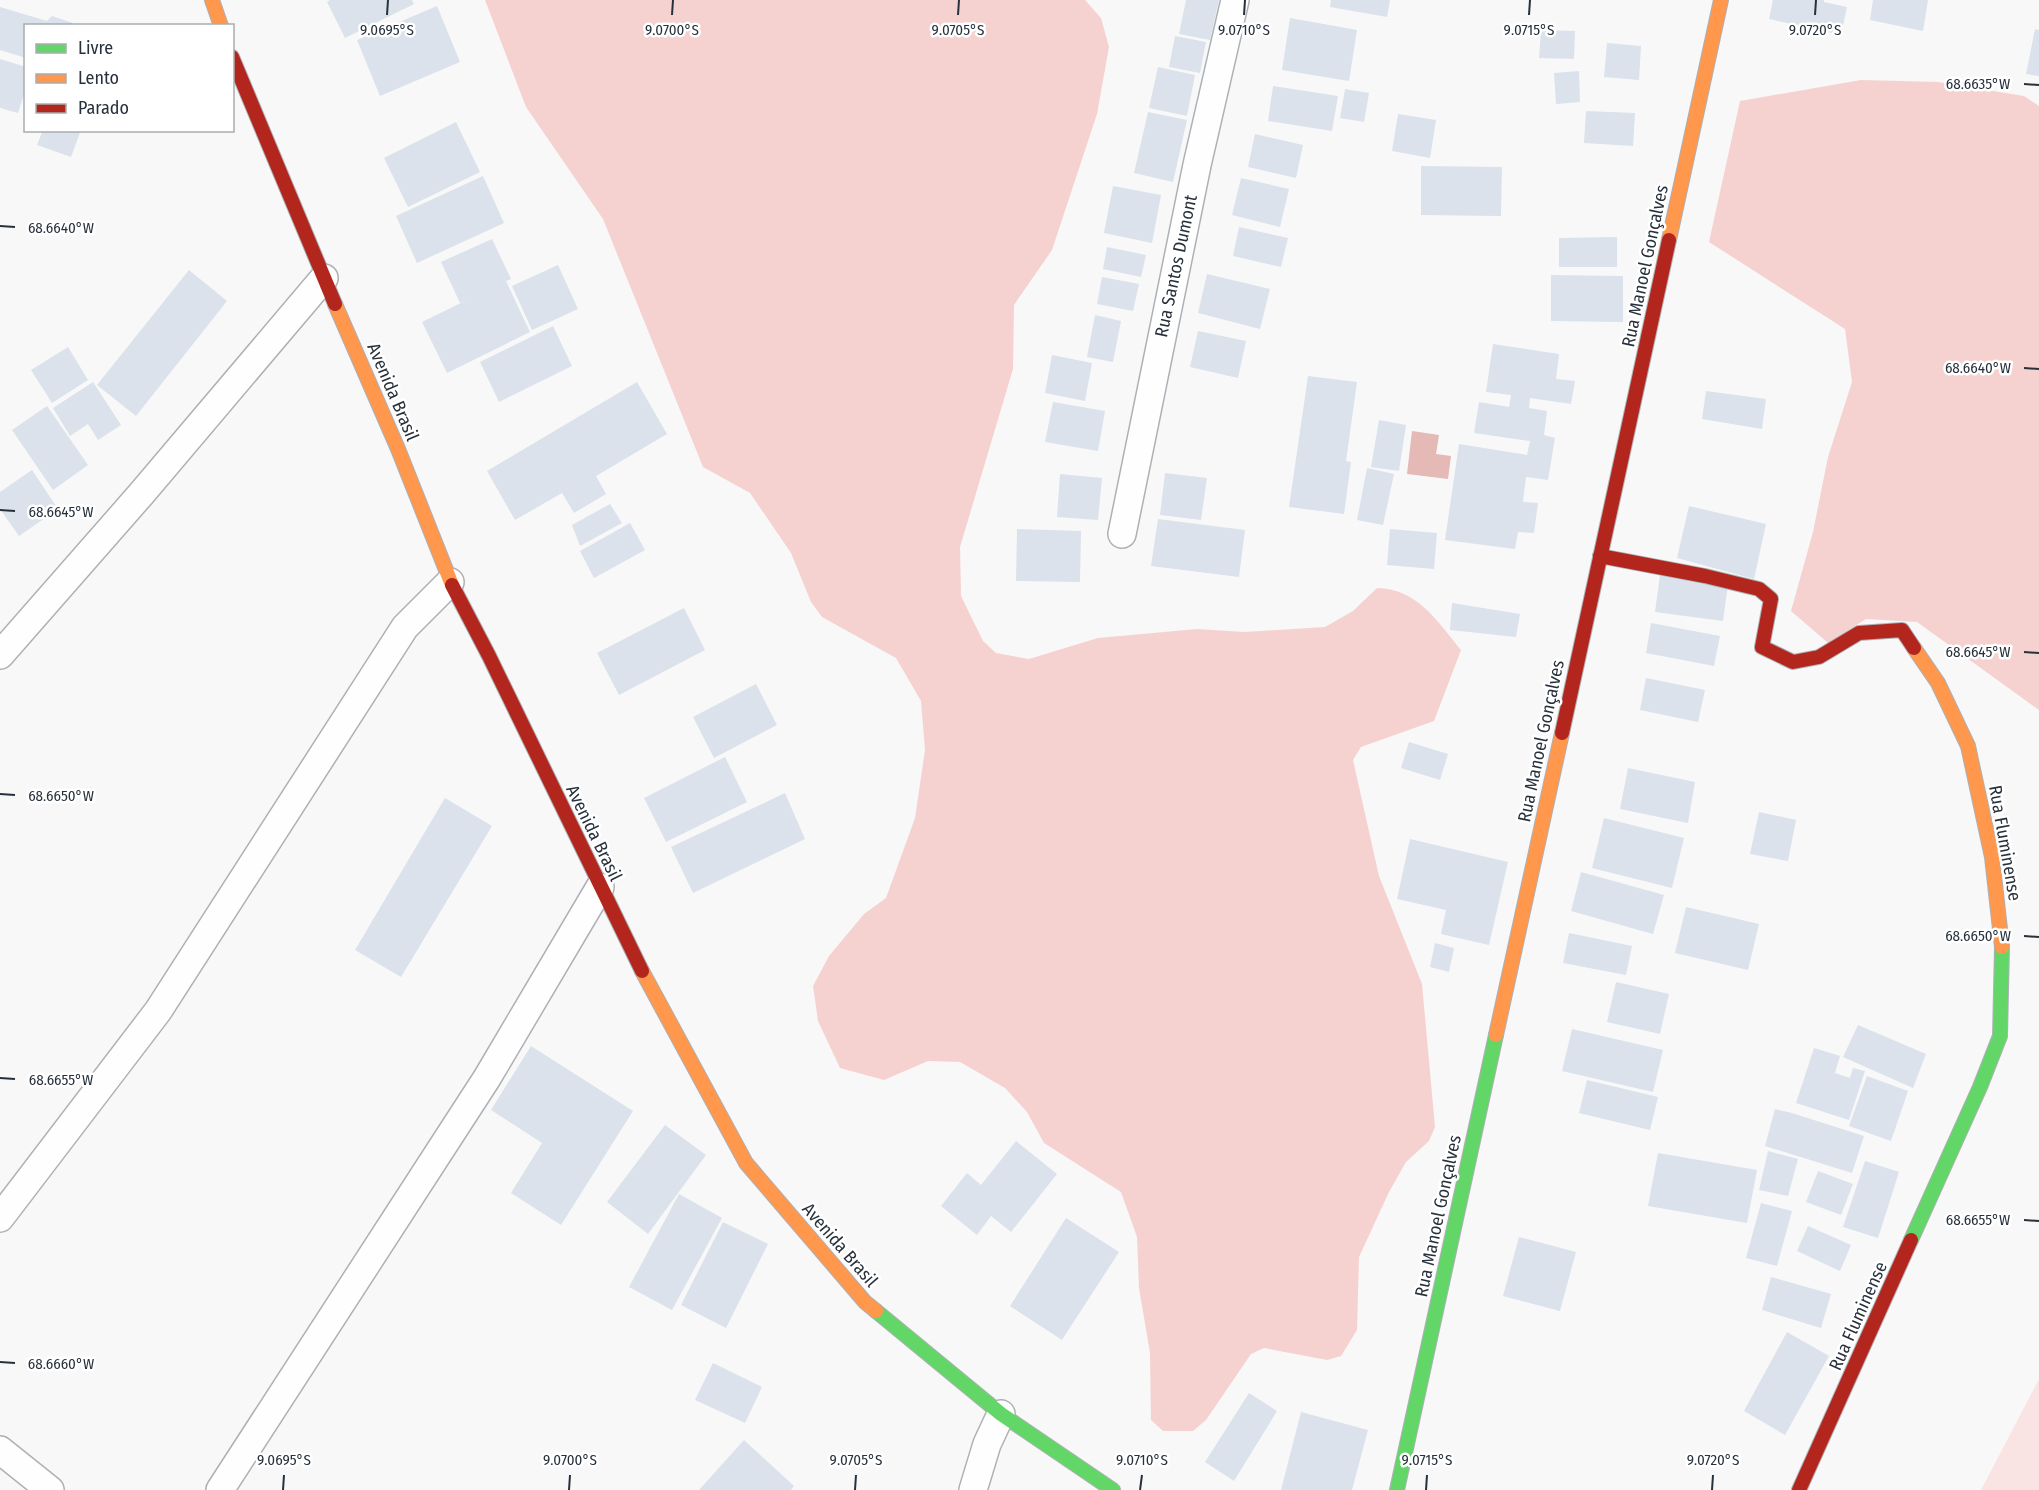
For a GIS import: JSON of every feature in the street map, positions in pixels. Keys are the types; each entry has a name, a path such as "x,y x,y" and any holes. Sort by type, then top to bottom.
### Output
{"street":[{"path":"212,0 220,24"},
{"name":"Rua Santos Dumont","path":"1122,534 1197,165 1235,0"},
{"name":"Rua Manoel Gonçalves","path":"1397,1490 1721,0"},
{"name":"Avenida Brasil","path":"234,62 398,449 450,582 489,656 656,1000 746,1163 864,1302 1001,1413 1113,1490"},
{"path":"0,655 142,493 324,278"},
{"name":"Rua Fluminense","path":"1600,556 1759,589 1771,599 1762,647 1793,662 1819,657 1859,633 1902,630 1938,683 1971,757 1992,857 2002,937 2000,1036 1975,1098 1799,1490"},
{"path":"0,1218 158,1011 405,627 450,582"},
{"path":"220,1490 487,1078 600,887"},
{"path":"973,1490 987,1444 1001,1413"},
{"path":"0,1450 50,1490"}],"shaded area":[{"path":"485,0 1085,0 1101,18 1109,47 1097,114 1052,250 1014,305 1013,369 960,547 961,596 983,641 996,653 1029,659 1098,638 1197,629 1245,632 1325,627 1353,611 1377,588 1404,594 1415,600 1435,618 1461,650 1434,721 1361,747 1353,760 1379,876 1422,984 1435,1127 1429,1141 1406,1162 1389,1192 1359,1257 1357,1330 1341,1356 1327,1360 1264,1348 1251,1354 1206,1420 1193,1431 1163,1431 1151,1420 1150,1353 1139,1288 1137,1237 1121,1192 1044,1143 1027,1112 1005,1088 960,1062 928,1061 884,1080 840,1068 818,1021 813,986 829,956 864,914 886,898 915,818 925,750 921,701 896,658 822,617 811,602 791,553 750,493 703,467 603,219 526,107"},
{"path":"1861,80 1938,82 2024,96 2039,106 2039,710 1917,622 1866,619 1828,643 1791,611 1813,532 1828,457 1852,382 1845,329 1709,242 1740,101"},
{"path":"1412,431 1439,435 1436,454 1451,456 1448,479 1407,474"},
{"path":"2039,1379 2039,1490 1981,1490"}],"building":[{"path":"330,0 412,0 414,4 345,38 327,2"},
{"path":"1186,0 1219,0 1210,40 1179,34"},
{"path":"1331,0 1390,0 1387,17 1330,7"},
{"path":"1773,0 1824,0 1824,2 1847,7 1841,35 1769,19"},
{"path":"1873,0 1928,0 1923,31 1870,20"},
{"path":"437,6 460,62 380,96 357,40"},
{"path":"0,7 47,21 52,16 73,23 24,24 24,57 0,50"},
{"path":"1290,18 1357,30 1349,81 1282,70"},
{"path":"2035,29 2039,30 2039,76 2026,74"},
{"path":"1541,30 1575,31 1574,59 1539,58"},
{"path":"1175,36 1206,42 1200,73 1169,67"},
{"path":"1607,43 1641,46 1639,80 1604,77"},
{"path":"0,59 24,66 24,94 18,113 0,108"},
{"path":"1158,67 1195,75 1187,116 1149,108"},
{"path":"1579,71 1580,102 1556,104 1554,73"},
{"path":"1273,86 1338,96 1332,131 1268,121"},
{"path":"1345,89 1369,93 1364,122 1340,118"},
{"path":"1586,111 1635,113 1633,146 1584,143"},
{"path":"1148,112 1187,120 1173,182 1134,173"},
{"path":"1398,114 1436,120 1430,158 1392,151"},
{"path":"456,122 480,172 408,207 384,158"},
{"path":"42,132 80,132 71,157 37,145"},
{"path":"1255,134 1303,145 1296,178 1248,167"},
{"path":"1421,166 1502,167 1501,216 1421,215"},
{"path":"483,176 504,223 417,263 396,216"},
{"path":"1241,178 1289,189 1280,227 1232,215"},
{"path":"1113,186 1161,195 1152,243 1104,233"},
{"path":"1239,227 1288,238 1281,267 1233,256"},
{"path":"1617,237 1617,267 1559,267 1559,238"},
{"path":"492,239 511,279 506,281 530,332 447,373 422,322 467,300 460,303 441,262"},
{"path":"1107,247 1146,255 1141,277 1103,269"},
{"path":"558,265 578,309 532,330 512,286"},
{"path":"189,270 227,301 136,416 97,385"},
{"path":"1207,274 1270,289 1260,329 1198,313"},
{"path":"1551,275 1623,276 1623,322 1551,321"},
{"path":"1102,277 1139,284 1133,311 1097,304"},
{"path":"1095,315 1121,321 1113,362 1087,357"},
{"path":"553,326 572,366 499,402 480,362"},
{"path":"1198,331 1246,341 1238,378 1190,367"},
{"path":"1493,344 1559,354 1556,379 1575,381 1571,404 1530,398 1529,408 1547,411 1544,435 1555,438 1548,480 1526,477 1523,502 1538,503 1534,533 1518,532 1515,549 1445,540 1459,444 1527,455 1530,441 1474,433 1479,402 1509,407 1511,395 1486,392"},
{"path":"68,347 88,380 52,403 31,370"},
{"path":"1052,355 1092,363 1085,401 1045,393"},
{"path":"1308,376 1357,382 1346,461 1351,462 1344,514 1289,507"},
{"path":"93,382 121,425 98,440 88,424 70,436 53,408"},
{"path":"637,382 667,434 596,476 606,494 574,513 562,493 515,520 487,471"},
{"path":"1706,391 1766,399 1762,429 1702,419"},
{"path":"1053,402 1105,411 1098,451 1045,442"},
{"path":"47,406 88,465 53,490 12,430"},
{"path":"1379,420 1406,425 1399,471 1371,467"},
{"path":"1367,468 1394,474 1383,525 1357,520"},
{"path":"32,470 58,509 19,536 0,509 0,492"},
{"path":"1165,473 1207,478 1201,520 1160,515"},
{"path":"1060,474 1102,478 1098,520 1057,517"},
{"path":"610,504 622,523 580,546 572,525"},
{"path":"1689,506 1766,524 1754,579 1677,558"},
{"path":"1158,519 1245,530 1239,577 1151,566"},
{"path":"630,523 645,550 594,578 580,551"},
{"path":"1017,529 1081,531 1080,582 1016,581"},
{"path":"1390,529 1437,533 1434,569 1387,565"},
{"path":"1660,575 1728,584 1723,621 1655,612"},
{"path":"1452,603 1520,614 1516,637 1450,630"},
{"path":"684,608 705,650 619,695 597,653"},
{"path":"1651,623 1720,636 1714,666 1646,653"},
{"path":"1646,678 1705,690 1698,722 1640,710"},
{"path":"756,684 777,725 714,758 693,717"},
{"path":"1409,742 1448,754 1440,780 1401,768"},
{"path":"725,757 747,802 666,842 644,798"},
{"path":"1628,768 1695,782 1688,823 1620,809"},
{"path":"785,793 805,839 693,893 671,847"},
{"path":"445,798 492,826 401,977 355,950"},
{"path":"1759,812 1796,820 1788,861 1750,854"},
{"path":"1604,818 1684,838 1672,888 1592,868"},
{"path":"1410,839 1508,862 1489,945 1441,934 1446,910 1397,899"},
{"path":"1581,872 1664,895 1653,934 1571,911"},
{"path":"1686,907 1759,924 1748,970 1675,953"},
{"path":"1569,933 1632,946 1626,975 1563,963"},
{"path":"1435,943 1454,948 1449,972 1430,967"},
{"path":"1616,982 1669,994 1660,1034 1607,1022"},
{"path":"1858,1025 1926,1054 1913,1088 1843,1057"},
{"path":"1572,1029 1663,1050 1653,1092 1562,1071"},
{"path":"531,1046 633,1111 561,1225 511,1193 542,1143 491,1110"},
{"path":"1814,1048 1840,1056 1835,1073 1850,1078 1853,1068 1865,1071 1849,1120 1796,1103"},
{"path":"1867,1076 1908,1091 1891,1141 1849,1126"},
{"path":"1587,1080 1658,1097 1650,1130 1579,1113"},
{"path":"1775,1109 1864,1136 1852,1173 1765,1146"},
{"path":"665,1125 706,1155 648,1234 607,1202"},
{"path":"1016,1141 1057,1174 1011,1232 991,1216 977,1235 941,1206 967,1173 981,1185"},
{"path":"1768,1151 1798,1159 1788,1196 1759,1190"},
{"path":"1658,1153 1757,1170 1747,1223 1648,1206"},
{"path":"1865,1161 1899,1172 1878,1238 1843,1227"},
{"path":"1818,1171 1853,1184 1841,1215 1806,1202"},
{"path":"679,1194 722,1218 672,1310 629,1287"},
{"path":"1761,1203 1792,1211 1777,1266 1746,1258"},
{"path":"1066,1218 1119,1252 1062,1340 1010,1306"},
{"path":"723,1222 768,1244 726,1328 681,1305"},
{"path":"1808,1226 1851,1245 1840,1271 1797,1251"},
{"path":"1519,1237 1576,1252 1560,1311 1503,1296"},
{"path":"1771,1277 1831,1294 1821,1328 1762,1310"},
{"path":"1787,1332 1829,1356 1785,1435 1744,1411"},
{"path":"713,1363 762,1387 745,1423 695,1400"},
{"path":"1249,1393 1277,1411 1234,1481 1205,1462"},
{"path":"1301,1412 1368,1430 1352,1490 1281,1490"},
{"path":"744,1440 794,1486 791,1490 699,1490"}],"traffic: fast":[{"path":"1911,1240 1980,1087 2000,1036 2002,947"},
{"path":"1397,1490 1496,1035"},
{"path":"876,1311 1001,1414 1113,1490"}],"traffic: slow":[{"path":"212,0 220,24"},
{"path":"1669,240 1721,0"},
{"path":"335,304 398,449 452,585"},
{"path":"1914,648 1938,683 1968,746 1992,857 2002,947"},
{"path":"1496,1035 1562,733"},
{"path":"642,971 746,1163 865,1302 876,1311"}],"traffic: jam":[{"path":"234,62 335,304"},
{"path":"1562,733 1669,240"},
{"path":"1600,556 1759,589 1771,599 1762,647 1793,662 1819,657 1859,633 1902,630 1914,648"},
{"path":"452,585 489,656 642,971"},
{"path":"1799,1490 1911,1240"}]}
